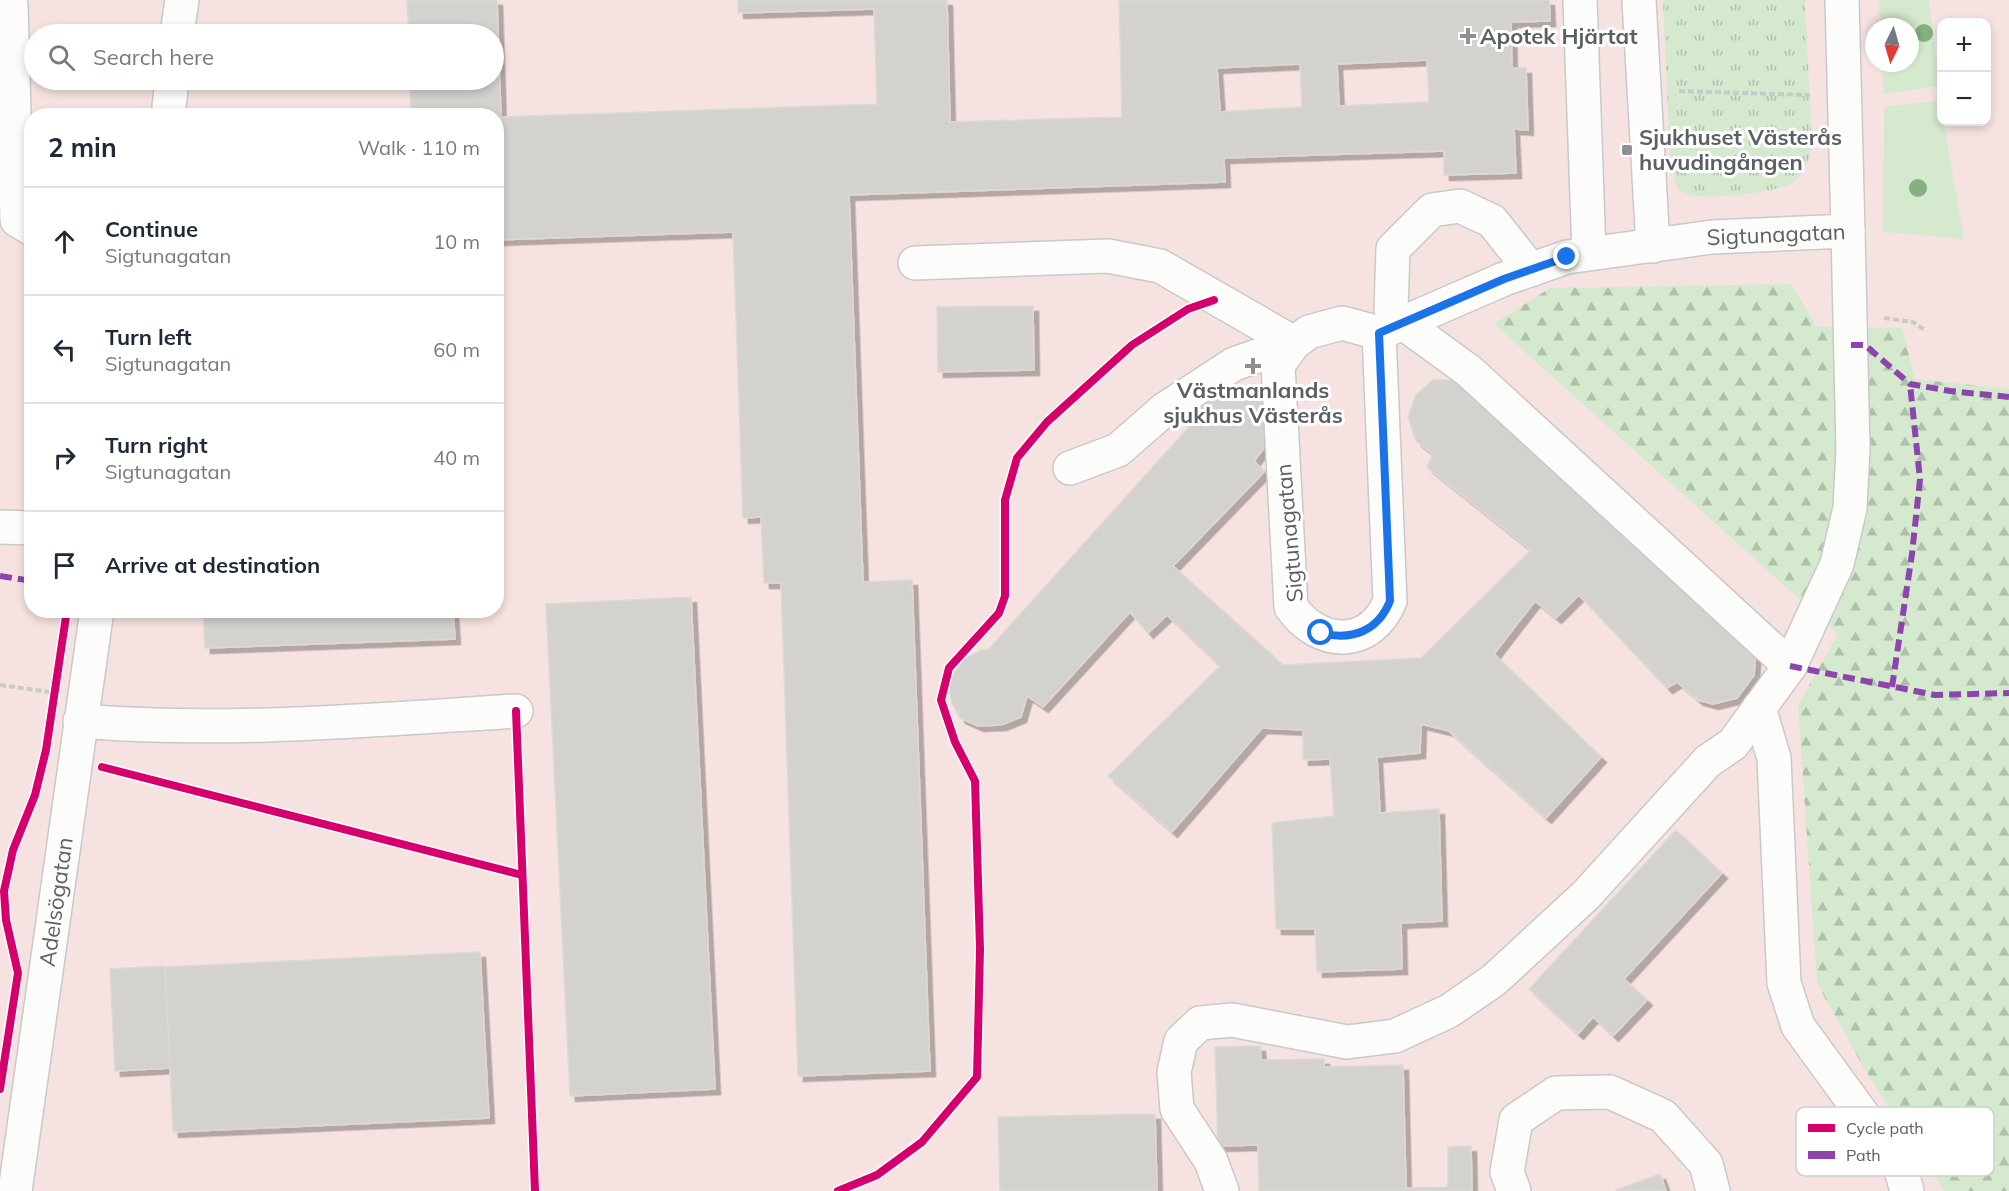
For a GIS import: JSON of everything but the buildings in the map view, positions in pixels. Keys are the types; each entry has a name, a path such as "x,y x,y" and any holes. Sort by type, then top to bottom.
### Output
{"street":[{"path":"178,24 182,0"},
{"path":"1580,0 1588,253"},
{"path":"1639,0 1653,246"},
{"name":"Sigtunagatan","path":"1391,328 1390,601 1379,621 1360,634 1346,637 1333,636 1313,630 1300,620 1292,607 1278,365 1294,344 1310,332 1342,324 1391,328 1567,257 1712,237 1848,231 1842,0"},
{"path":"11,2 17,220 24,224"},
{"path":"169,108 171,90"},
{"path":"1531,270 1492,220 1460,206 1432,210 1393,249 1391,328 1469,371 1790,666"},
{"path":"1222,1191 1211,1161 1177,1108 1174,1072 1181,1041 1200,1023 1232,1020 1347,1042 1395,1036 1449,1011 1494,980 1586,895 1708,761 1733,744 1790,666 1837,564 1850,508 1853,449 1848,231"},
{"path":"915,263 1108,256 1160,266 1294,344"},
{"path":"1070,468 1118,450 1165,409 1233,364 1294,344"},
{"path":"0,527 24,528"},
{"name":"Adelsögatan","path":"15,1191 67,713 95,618"},
{"path":"1759,708 1774,758 1784,983 1798,1026 1857,1107"},
{"path":"67,713 165,727 264,727 516,711"},
{"path":"1514,1191 1507,1172 1516,1120 1556,1093 1610,1092 1663,1116 1706,1164 1713,1191"},
{"path":"1903,1176 1907,1191"}],"path":[{"path":"1675,91 1816,96"},
{"path":"1880,317 1913,322 1926,331"},
{"path":"57,681 55,693 67,713"},
{"path":"0,685 55,693"}],"shaded area":[{"name":"Västmanlands sjukhus Västerås","path":"0,0 2009,0 2009,1191 0,1191"}],"green space":[{"path":"1663,0 1805,0 1812,146 1805,168 1797,179 1777,189 1728,196 1689,195 1677,188 1670,160"},
{"path":"1879,0 1929,0 1937,63 1937,86 1884,94 1883,72 1919,72 1919,18 1880,18"},
{"path":"1937,100 1937,126 1944,126 1964,239 1883,232 1884,107"},
{"path":"1791,284 1816,326 1902,328 1915,379 2009,389 2009,1191 1944,1191 1934,1176 1994,1176 1994,1107 1889,1107 1865,1070 1817,983 1798,705 1838,634 1494,324 1550,288"}],"marked path":[{"path":"1851,345 1865,345 1910,384 2009,397"},
{"path":"1892,687 1912,554 1920,479 1910,384"},
{"path":"0,576 24,580"},
{"path":"1790,666 1935,695 2009,693"}],"cycle path":[{"path":"838,1191 877,1175 922,1142 977,1077 980,949 975,781 955,742 941,700 949,668 999,613 1005,596 1005,500 1017,458 1047,422 1132,345 1188,309 1214,300"},
{"path":"0,1089 18,973 6,920 4,891 13,850 35,795 46,750 66,618"},
{"path":"516,711 535,1191"},
{"path":"102,767 522,875"}],"place":[{"name":"Apotek Hjärtat","path":"1468,36"},
{"name":"Sjukhuset Västerås huvudingången","path":"1627,150"},
{"name":"Västmanlands sjukhus Västerås","path":"1253,366"}],"route":[{"path":"1321,633 1346,637 1360,634 1379,621 1390,601 1379,333 1504,279 1567,257"}]}
